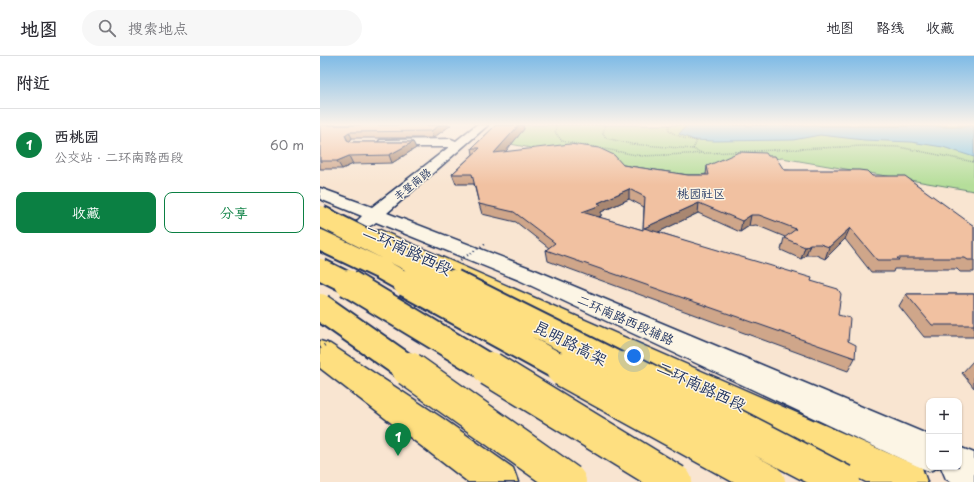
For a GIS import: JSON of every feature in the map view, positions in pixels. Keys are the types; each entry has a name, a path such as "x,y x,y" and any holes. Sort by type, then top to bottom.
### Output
{"main road":[{"name":"二环南路西段","path":"320,210 361,218 908,482"},
{"name":"昆明路高架","path":"320,216 656,385 843,482"},
{"path":"320,240 381,269 768,482"},
{"path":"320,268 350,284 675,482"},
{"path":"320,307 569,482"},
{"path":"320,352 430,430 499,482"}],"street":[{"name":"丰登南路","path":"361,218 449,145"},
{"name":"丰登南路","path":"361,218 456,145"},
{"name":"二环南路西段辅路","path":"320,192 361,218 527,275 926,452"},
{"path":"962,467 974,472"}],"path":[{"path":"581,145 642,156 863,146 899,147 974,162"},
{"path":"647,145 694,149 704,154"},
{"path":"694,149 696,145"}],"green space":[{"path":"515,145 974,145 974,191 782,158 728,166 691,179"}],"water":[{"path":"929,145 974,145 974,157 943,147"}],"building":[{"path":"320,145 408,145 389,155 349,156 337,161 320,161"},
{"path":"475,145 501,145 494,153 563,145 576,145 599,148 614,155 623,165 688,175 709,175 707,166 739,152 766,153 768,156 775,156 784,170 859,170 867,171 872,176 905,176 974,226 974,260 968,260 965,258 897,258 899,260 877,260 850,228 829,247 820,244 810,244 805,247 784,238 796,229 759,215 751,215 742,221 699,203 644,228 812,278 811,281 838,289 841,294 838,315 850,318 848,341 856,345 855,358 546,250 555,243 514,212 479,204 472,174 452,174 480,148 472,148","holes":["629,189 645,197 643,230 582,212 601,205 598,203"]},
{"path":"906,294 974,294 974,325 932,325"}],"place":[{"name":"西桃园","path":"398,456"}],"district":[{"name":"桃园社区","path":"701,193"}]}
